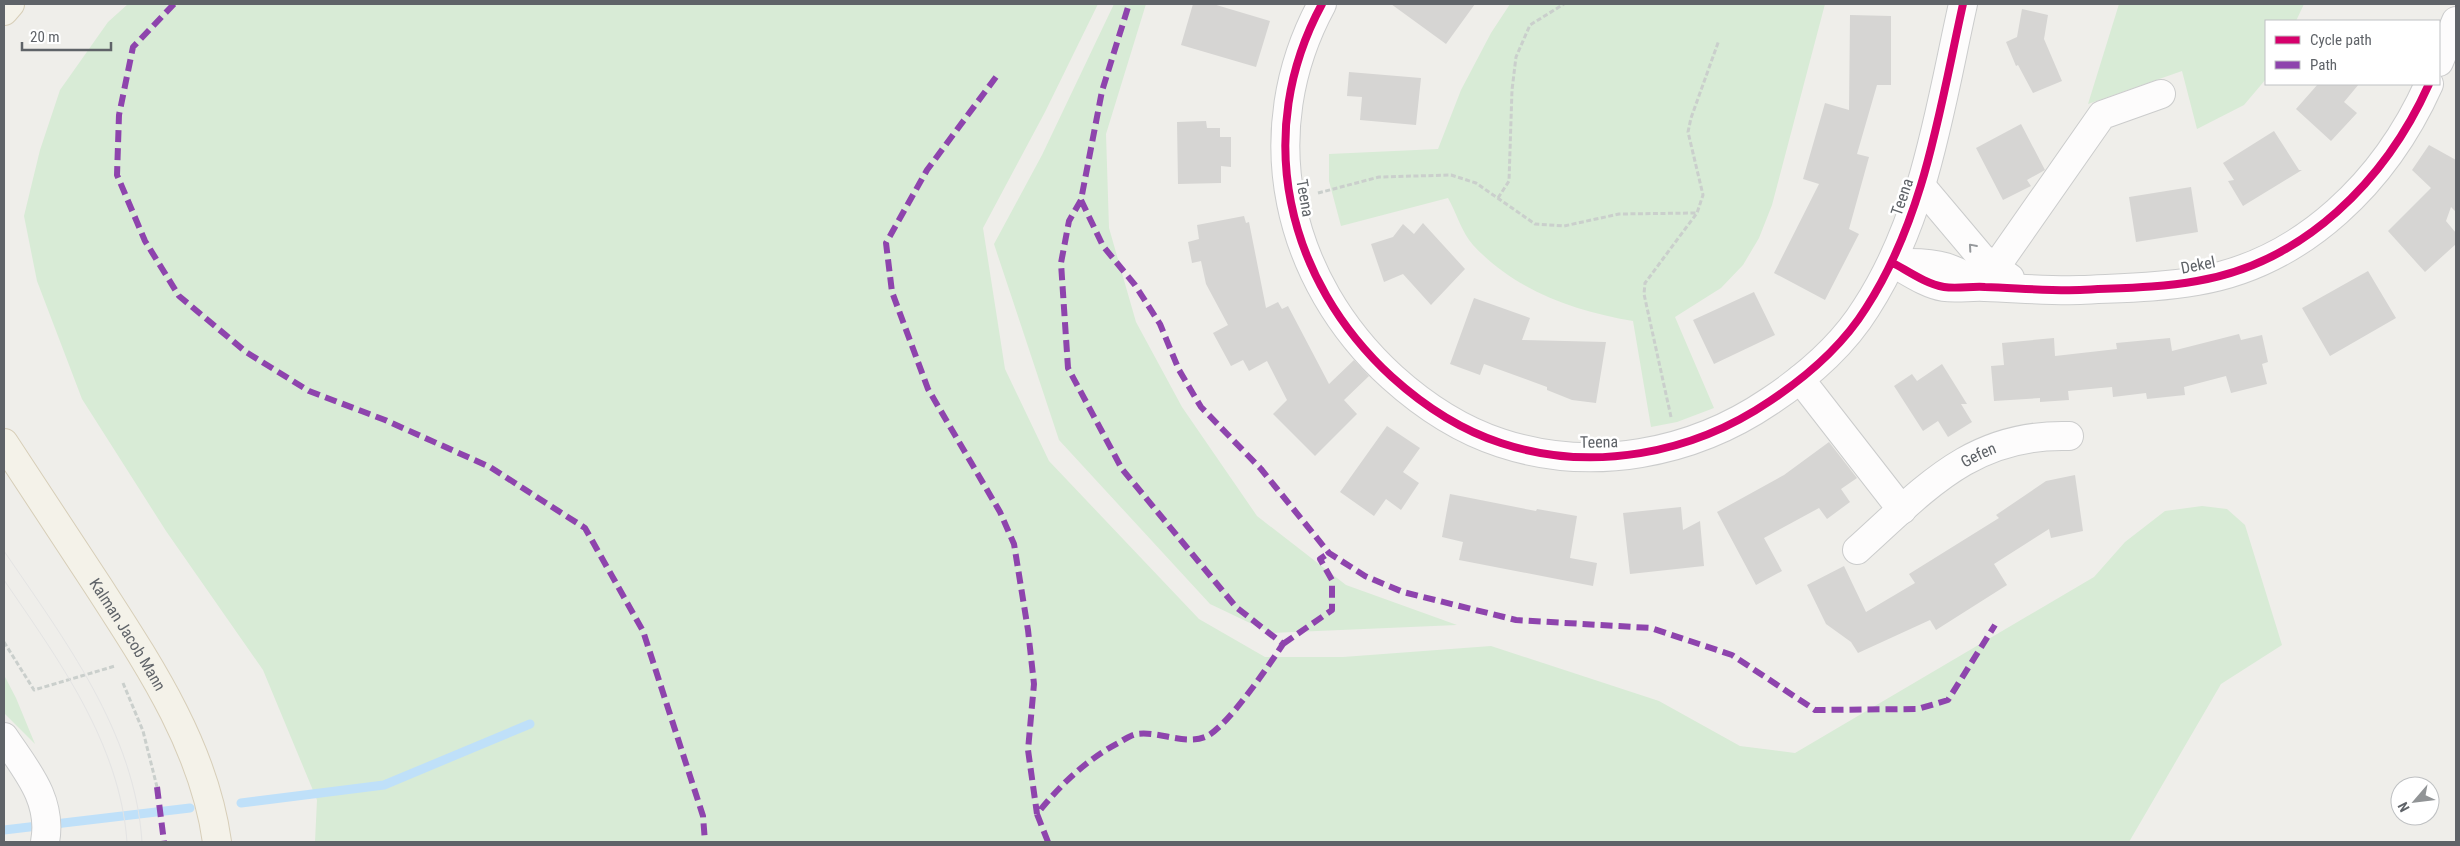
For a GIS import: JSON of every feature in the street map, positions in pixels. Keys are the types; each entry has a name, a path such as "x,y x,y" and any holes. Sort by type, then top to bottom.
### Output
{"main road":[{"path":"4,11 10,4"},
{"name":"Kalman Jacob Mann","path":"4,443 136,643 182,726 213,812 217,842"}],"street":[{"name":"Teena","path":"1322,4 1313,21 1293,77 1285,132 1287,184 1298,234 1316,279 1342,322 1380,366 1408,392 1448,419 1501,443 1553,455 1606,458 1657,451 1677,445 1706,436 1752,414 1800,380 1832,350 1865,311 1893,263 1922,188 1963,4"},
{"path":"2440,60 2456,21"},
{"name":"Dekel","path":"1893,263 1925,280 1944,287 1990,278 2042,291 2159,286 2197,281 2234,272 2268,259 2300,241 2329,220 2356,194 2381,165 2404,132 2428,85"},
{"path":"1922,188 1969,245 1990,278 2102,115 2161,94"},
{"path":"1800,380 1902,510"},
{"name":"Gefen","path":"1857,550 1902,510 1959,464 1985,450 2025,438 2069,436"},
{"path":"4,737 31,777 46,810 45,842"}],"path":[{"path":"1498,198 1509,181 1512,90 1516,57 1530,25 1564,4"},
{"path":"1677,445 1644,294 1644,283 1697,213 1703,195 1688,132 1691,118 1720,40"},
{"path":"1290,201 1379,177 1426,174 1451,175 1476,183 1535,224 1564,226 1619,214 1697,213"},
{"path":"4,642 34,690 115,666 118,674"},
{"path":"122,682 143,731 157,787"}],"green space":[{"path":"128,4 1098,4 1045,112 983,228 1005,369 1049,461 1199,619 1265,657 1343,657 1491,646 1659,701 1740,746 1795,753 2094,577 2125,542 2165,511 2202,506 2227,509 2245,525 2282,645 2221,684 2129,842 315,842 317,800 263,670 166,531 82,399 37,281 24,216 40,150 60,90 108,22"},
{"path":"1114,4 1146,4 1106,134 1109,228 1136,322 1182,407 1257,516 1346,585 1457,625 1271,633 1210,604 1059,440 994,244 1042,155"},
{"path":"1510,4 1825,4 1772,205 1759,238 1743,265 1721,288 1675,317 1714,408 1677,422 1651,427 1633,321 1568,305 1527,287 1508,275 1490,261 1469,240 1448,198 1341,226 1329,181 1329,154 1438,149 1461,90 1491,33"},
{"path":"2119,4 2304,4 2296,20 2265,20 2265,80 2244,105 2197,129 2182,71 2088,104"},
{"path":"4,675 16,698 35,744 4,713"}],"building":[{"path":"1193,4 1213,4 1270,21 1256,67 1181,45"},
{"path":"1391,4 1475,4 1446,44"},
{"path":"2022,9 2048,15 2044,39 2062,81 2033,93 2018,65 2016,66 2006,42 2017,37"},
{"path":"1850,15 1891,16 1891,85 1877,85 1857,154 1869,157 1849,229 1859,234 1825,300 1774,273 1819,184 1803,179 1825,103 1849,110"},
{"path":"1349,72 1421,78 1416,125 1360,120 1362,97 1347,96"},
{"path":"2317,85 2358,85 2344,102 2357,113 2331,141 2296,109"},
{"path":"1206,121 1207,128 1220,128 1220,137 1231,137 1231,167 1221,166 1221,183 1178,184 1177,122"},
{"path":"2021,124 2045,170 2027,180 2031,186 2003,200 1976,148"},
{"path":"2274,131 2299,170 2302,170 2243,206 2228,181 2234,180 2223,163"},
{"path":"2429,145 2456,160 2456,212 2451,207 2446,221 2456,233 2456,244 2425,272 2388,231 2431,188 2412,170"},
{"path":"2191,187 2198,232 2136,242 2129,197"},
{"path":"1244,216 1246,223 1249,222 1266,308 1278,302 1282,309 1288,306 1329,384 1354,360 1369,376 1344,400 1357,414 1315,456 1273,414 1287,400 1267,361 1249,371 1243,360 1231,366 1213,333 1228,325 1206,284 1201,261 1192,263 1188,242 1199,239 1197,225"},
{"path":"1423,223 1465,269 1431,305 1403,274 1384,282 1371,244 1393,237 1403,224 1414,234"},
{"path":"2368,271 2396,318 2330,356 2302,308"},
{"path":"1754,292 1775,335 1714,364 1693,320"},
{"path":"1474,298 1530,318 1522,340 1606,342 1596,403 1572,400 1547,390 1547,387 1484,364 1480,375 1450,364"},
{"path":"2239,334 2241,340 2262,335 2268,362 2262,364 2267,384 2231,393 2226,376 2184,387 2185,395 2147,399 2146,393 2113,397 2112,387 2068,391 2069,400 2040,402 2040,398 1994,401 1991,366 2004,365 2002,343 2054,338 2055,356 2117,349 2116,343 2170,338 2172,351"},
{"path":"1942,364 1967,404 1961,404 1972,422 1948,437 1938,421 1923,431 1894,386 1912,374 1917,381"},
{"path":"1387,426 1420,448 1403,472 1419,483 1401,510 1386,499 1374,516 1340,492"},
{"path":"1829,442 1857,478 1841,489 1850,502 1827,519 1819,508 1764,538 1782,571 1756,585 1717,512 1784,475"},
{"path":"2075,475 2083,531 2051,538 2049,529 1994,564 2007,585 1936,630 1930,620 1858,653 1851,642 1826,624 1807,585 1844,566 1866,612 1915,583 1909,574 1999,518 1996,515 2046,481"},
{"path":"1450,494 1536,511 1537,509 1577,516 1570,558 1597,563 1593,586 1459,560 1463,542 1442,537"},
{"path":"1681,507 1683,530 1700,521 1704,566 1630,574 1623,513"}],"waterway":[{"path":"241,803 384,785 530,724"},
{"path":"4,830 190,808"}],"tram line":[{"path":"4,551 72,653 93,688 111,725 126,762 137,802 142,842"},
{"path":"4,580 65,672 99,736 112,770 122,806 127,842"}],"marked path":[{"path":"174,4 133,47 119,115 117,175 145,241 179,296 246,352 309,391 385,420 490,467 585,528 643,631 703,816 705,842"},
{"path":"1048,842 1037,814 1055,793 1085,765 1096,756 1128,737 1135,735 1154,734 1180,739 1197,739 1214,732 1258,680 1283,644 1236,607 1122,469 1068,368 1061,263 1069,221 1081,200 1102,91 1129,4"},
{"path":"996,77 927,170 886,243 892,292 928,389 1000,512 1014,544 1028,630 1034,684 1028,750 1037,814"},
{"path":"1081,200 1103,246 1135,285 1160,324 1179,370 1201,407 1261,469 1329,553 1365,576 1403,592 1516,620 1651,628 1732,655 1815,710 1918,709 1948,700 1995,625"},
{"path":"1283,644 1332,610 1332,580 1320,559 1329,553"},
{"path":"157,787 164,842"}],"cycle path":[{"path":"1322,4 1301,53 1288,103 1285,153 1291,202 1305,250 1326,296 1356,338 1392,377 1443,416 1486,438 1501,443 1535,452 1570,457 1606,457 1640,453 1675,445 1708,434 1740,419 1797,382 1846,335 1857,322 1886,273 1903,237 1917,199 1938,121 1963,4"},
{"path":"1893,263 1931,283 1954,288 2068,290 2138,287 2197,281 2236,271 2272,256 2306,236 2337,212 2365,184 2390,153 2411,119 2428,85"}]}
